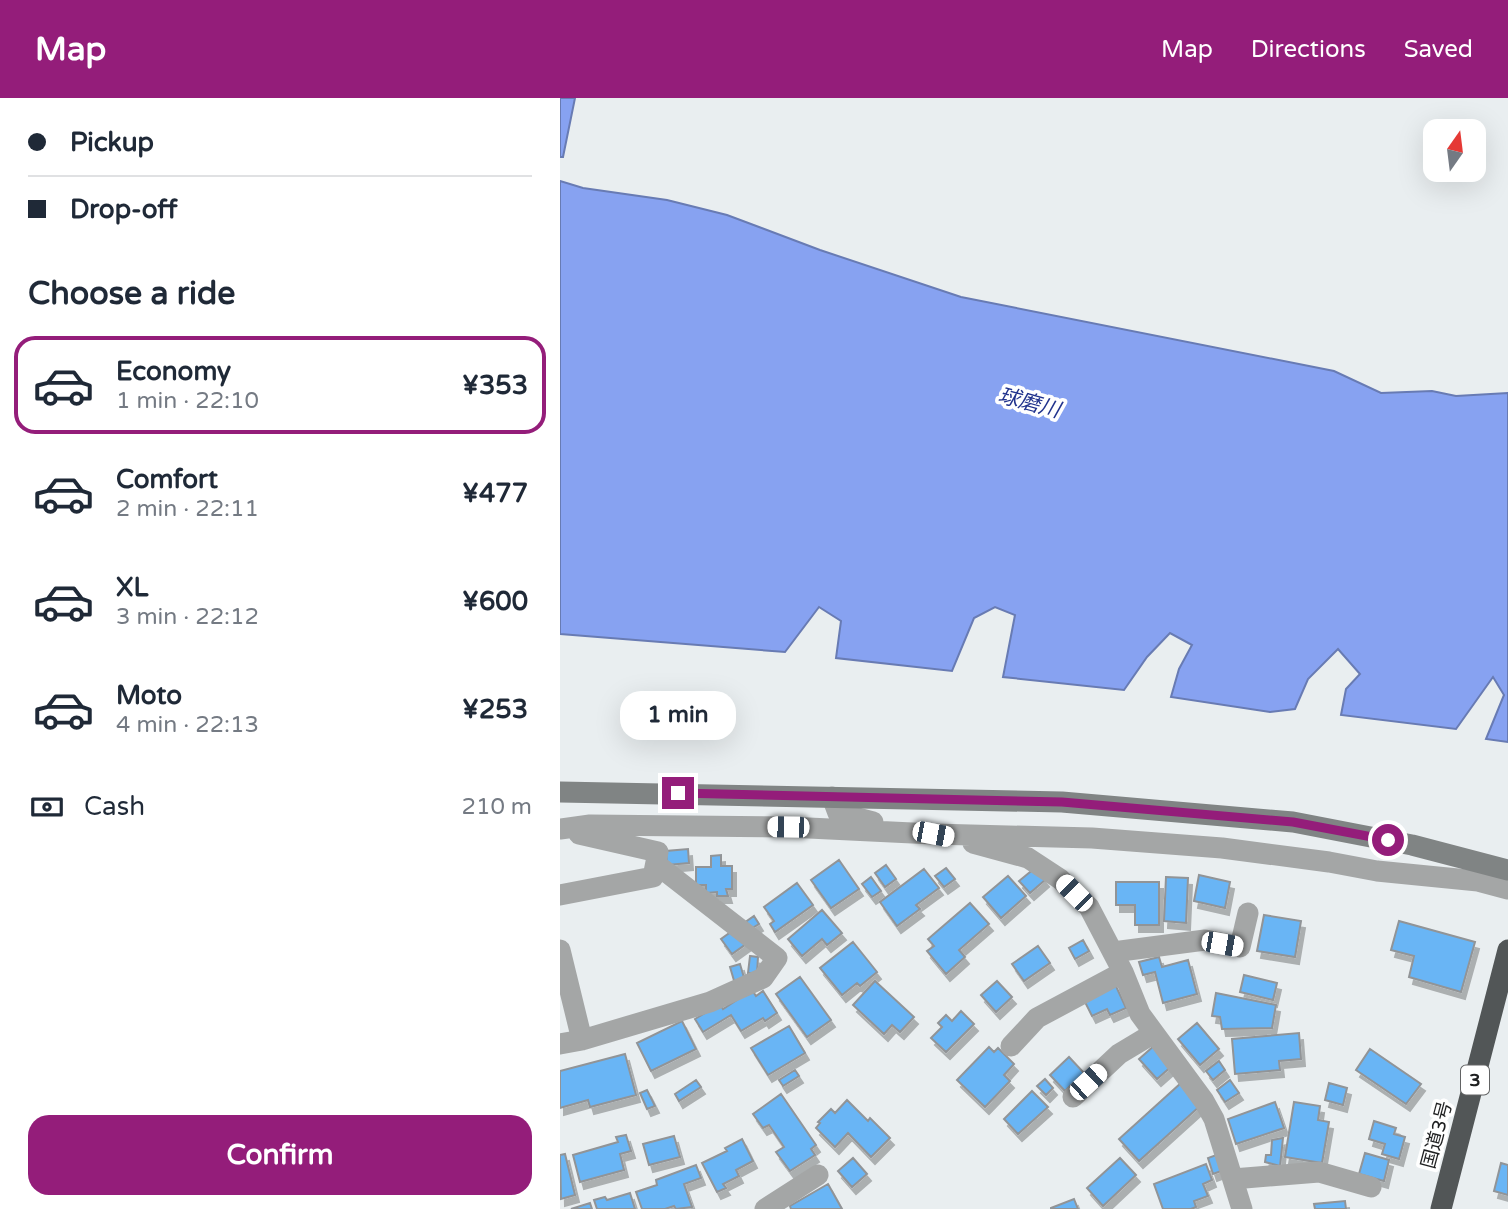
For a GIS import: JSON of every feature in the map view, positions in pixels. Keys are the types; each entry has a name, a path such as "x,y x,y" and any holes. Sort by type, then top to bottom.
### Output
{"highway":[{"name":"国道3号","path":"1441,1209 1508,950"}],"street":[{"path":"560,792 1062,802 1293,822 1412,845 1508,870"},
{"path":"832,797 838,813 1028,858 1060,878 1089,907 1123,972 1140,1014 1204,1101 1214,1119 1242,1209"},
{"path":"560,829 590,825 762,827 1092,838 1223,848 1377,871 1478,881 1508,890"},
{"path":"560,829 658,852 653,877 560,895"},
{"path":"560,1044 710,1002 763,978 777,958 656,864"},
{"path":"1113,952 1205,940 1240,947 1248,913"},
{"path":"560,950 582,1040"},
{"path":"1011,1046 1037,1018 1123,972"},
{"path":"1073,1097 1119,1054 1154,1033"},
{"path":"1233,1179 1319,1172 1371,1187"},
{"path":"765,1209 818,1175"}],"water":[{"path":"560,98 575,98 563,157 560,157"},
{"name":"球磨川","path":"560,181 583,188 667,200 727,215 820,250 961,297 1334,371 1381,393 1432,391 1456,396 1508,393 1508,742 1486,739 1504,695 1493,677 1456,729 1341,715 1346,689 1360,674 1338,649 1308,679 1295,709 1270,712 1171,697 1179,669 1192,645 1170,633 1147,657 1124,690 1003,677 1015,615 995,607 974,618 952,671 836,658 841,621 819,607 785,652 560,634"}],"building":[{"path":"688,849 689,863 667,865 666,851"},
{"path":"721,855 721,866 732,866 732,889 726,889 728,896 717,896 717,892 706,893 706,885 696,885 696,867 711,867 711,856"},
{"path":"839,860 859,889 831,908 811,880"},
{"path":"886,865 896,879 885,887 875,873"},
{"path":"946,868 955,879 944,887 935,876"},
{"path":"1035,868 1045,880 1030,893 1019,881"},
{"path":"924,869 939,888 916,905 920,909 897,926 880,902"},
{"path":"1199,875 1230,882 1225,908 1194,901"},
{"path":"1008,876 1026,896 1001,918 983,897"},
{"path":"871,877 881,891 872,897 862,884"},
{"path":"1166,877 1188,878 1186,923 1164,921"},
{"path":"1116,882 1159,882 1159,925 1135,925 1135,905 1116,905"},
{"path":"797,883 813,905 775,932 770,924 774,921 764,907"},
{"path":"970,903 989,924 959,950 965,957 946,974 927,951 934,946 928,939"},
{"path":"822,910 842,933 827,945 822,939 802,956 788,939"},
{"path":"1264,915 1301,921 1295,957 1257,951"},
{"path":"754,916 759,924 749,930 744,923"},
{"path":"1399,921 1475,942 1461,992 1409,977 1414,956 1391,950"},
{"path":"735,929 746,944 732,954 721,939"},
{"path":"1083,940 1089,951 1075,959 1069,948"},
{"path":"853,942 877,972 860,986 857,983 842,995 820,968"},
{"path":"1038,946 1050,963 1024,981 1012,964"},
{"path":"750,956 758,957 757,973 748,973"},
{"path":"1159,957 1162,967 1188,960 1197,994 1163,1003 1155,972 1143,975 1139,962"},
{"path":"740,964 745,981 735,984 730,967"},
{"path":"1244,975 1277,983 1273,1000 1240,992"},
{"path":"800,977 831,1020 807,1037 776,994"},
{"path":"875,981 914,1017 900,1032 892,1025 884,1034 853,1005"},
{"path":"997,981 1012,997 996,1012 981,995"},
{"path":"1115,984 1126,1008 1110,1015 1107,1009 1092,1016 1083,998"},
{"path":"752,990 756,996 763,991 777,1013 741,1031 731,1015 703,1032 695,1019 720,1004 723,1009"},
{"path":"1216,993 1276,1005 1272,1028 1222,1029 1220,1017 1212,1016"},
{"path":"961,1011 974,1024 946,1052 931,1038 942,1027 938,1023 946,1015 952,1021"},
{"path":"682,1021 696,1049 651,1071 637,1043"},
{"path":"1197,1023 1219,1049 1200,1065 1178,1039"},
{"path":"789,1026 805,1053 768,1075 751,1048"},
{"path":"1299,1033 1301,1059 1279,1061 1280,1070 1235,1074 1232,1039"},
{"path":"1155,1045 1173,1065 1157,1079 1139,1059"},
{"path":"989,1047 994,1052 998,1048 1014,1064 1004,1075 1010,1081 985,1107 957,1080"},
{"path":"1370,1049 1421,1084 1406,1104 1356,1070"},
{"path":"625,1054 636,1095 590,1107 588,1100 560,1108 560,1071"},
{"path":"1069,1057 1084,1073 1065,1091 1050,1075"},
{"path":"1219,1061 1225,1070 1213,1080 1206,1071"},
{"path":"795,1070 799,1076 783,1086 779,1080"},
{"path":"1045,1079 1053,1088 1046,1095 1037,1086"},
{"path":"696,1080 701,1087 679,1101 675,1094"},
{"path":"1230,1080 1239,1093 1225,1102 1217,1090"},
{"path":"1181,1083 1201,1105 1139,1161 1119,1139"},
{"path":"1329,1083 1347,1088 1343,1105 1325,1100"},
{"path":"647,1090 655,1106 647,1109 640,1093"},
{"path":"1032,1091 1048,1107 1018,1134 1004,1119"},
{"path":"781,1094 816,1145 811,1149 815,1155 790,1171 776,1152 784,1147 769,1125 763,1128 753,1114"},
{"path":"847,1100 890,1138 871,1157 848,1133 835,1147 816,1128 820,1123 818,1122 831,1109 835,1113"},
{"path":"1275,1102 1284,1128 1236,1144 1228,1119"},
{"path":"1294,1102 1320,1106 1318,1120 1329,1122 1322,1163 1285,1157"},
{"path":"1374,1121 1396,1128 1394,1134 1405,1137 1399,1159 1382,1154 1385,1144 1369,1139"},
{"path":"626,1135 631,1151 620,1154 624,1170 580,1182 573,1155 618,1142 616,1137"},
{"path":"674,1136 680,1157 649,1165 643,1144"},
{"path":"1283,1138 1280,1166 1265,1162 1266,1155 1271,1155 1272,1140"},
{"path":"742,1139 753,1161 736,1170 739,1176 723,1184 726,1188 717,1192 702,1163 727,1151 725,1148"},
{"path":"1365,1153 1389,1160 1384,1181 1359,1174"},
{"path":"565,1154 575,1195 561,1199 560,1155"},
{"path":"1219,1154 1224,1170 1213,1174 1208,1158"},
{"path":"853,1158 867,1174 852,1187 838,1171"},
{"path":"1120,1158 1136,1175 1103,1206 1087,1188"},
{"path":"1501,1163 1508,1165 1508,1195 1494,1191"},
{"path":"1206,1164 1212,1180 1203,1184 1208,1196 1194,1201 1196,1207 1191,1209 1163,1209 1154,1184"},
{"path":"696,1165 701,1178 684,1184 692,1207 642,1209 636,1192 657,1185 656,1180"},
{"path":"828,1184 842,1209 791,1209 790,1206"},
{"path":"630,1193 635,1209 597,1209 594,1200 605,1197 607,1200"},
{"path":"1074,1199 1078,1209 1051,1209 1051,1208"},
{"path":"1345,1201 1346,1209 1315,1209 1314,1204"},
{"path":"590,1203 592,1209 571,1209"}],"route":[{"path":"678,793 1062,802 1293,822 1388,840"}]}
